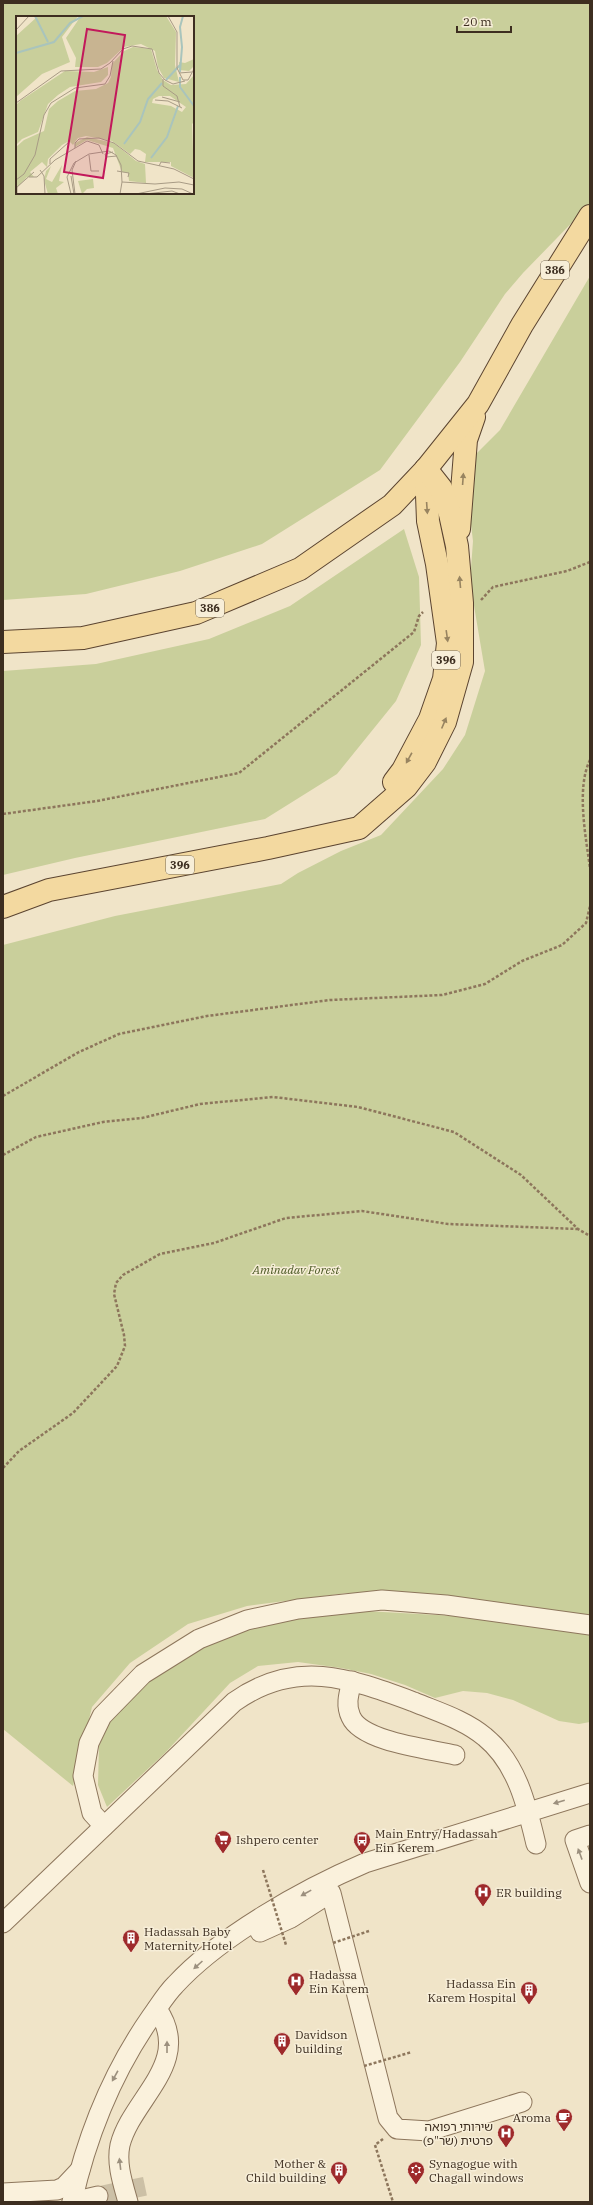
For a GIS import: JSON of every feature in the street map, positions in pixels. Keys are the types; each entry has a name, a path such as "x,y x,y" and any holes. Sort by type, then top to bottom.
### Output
{"main road":[{"name":"386","path":"3,642 83,638 196,613 240,596 300,569 392,505 426,469 478,404 501,366 522,325 590,216"},
{"path":"457,546 466,440 478,404"},
{"name":"396","path":"3,907 49,890 268,848 359,828 402,770 430,719 444,679 457,546 450,514 441,488 426,469"},
{"name":"396","path":"426,469 428,521 437,564 452,603"}],"street":[{"path":"104,1826 92,1813 83,1776 89,1743 102,1716 143,1674 199,1639 247,1620 298,1609 382,1600 446,1605 590,1625"},
{"path":"3,1922 221,1714 246,1693 281,1678 320,1676 352,1681 438,1711 464,1723 486,1737 515,1776 528,1811 536,1844"},
{"path":"352,1681 347,1705 351,1718 361,1729 374,1736 455,1755"},
{"path":"98,2196 72,2202 88,2138 111,2084 134,2042 174,1985 216,1948 260,1919 349,1870 365,1863 528,1811 590,1793"},
{"path":"590,1835 575,1840 590,1882"},
{"path":"216,1948 260,1932 291,1918 331,1893 339,1885 349,1870"},
{"path":"331,1893 388,2118 397,2129 429,2131 522,2102"},
{"path":"128,2202 119,2162 120,2146 125,2130 161,2073 168,2050 165,2024 157,2009"},
{"path":"3,2193 57,2190 64,2187 80,2169"},
{"path":"42,2192 52,2193 64,2202"}],"path":[{"path":"3,814 97,801 239,773 414,632 419,616 429,607 452,603 479,602 493,587 567,571 590,562"},
{"path":"590,760 584,784 584,827 590,868"},
{"path":"3,1096 79,1052 119,1034 207,1016 330,1000 442,995 485,984 522,961 562,945 586,923 590,906"},
{"path":"3,1155 36,1137 103,1122 142,1118 200,1104 273,1097 358,1107 454,1132 521,1175 578,1229 590,1236"},
{"path":"3,1468 19,1451 73,1413 117,1366 125,1346 124,1335 114,1294 116,1283 123,1275 160,1254 214,1243 286,1218 362,1211 448,1224 578,1229"},
{"path":"263,1870 286,1945"},
{"path":"333,1943 369,1931"},
{"path":"364,2066 412,2052"},
{"path":"393,2202 375,2145 397,2129"}],"green space":[{"path":"3,3 590,3 590,204 523,273 505,294 460,362 380,470 262,544 180,571 86,594 3,600"},
{"name":"Aminadav Forest","path":"590,276 590,1619 395,1593 347,1593 247,1606 188,1624 130,1663 92,1707 73,1786 3,1729 3,945 115,916 281,884 298,873 341,851 381,835 443,769 465,735 485,671 470,582 473,541 464,466 500,430"},
{"path":"404,529 419,577 421,645 396,701 337,774 265,819 75,858 3,875 3,671 96,664 209,639 290,606"},
{"path":"365,1611 509,1619 590,1632 590,1722 579,1724 559,1721 513,1700 487,1693 463,1691 435,1698 405,1685 371,1674 341,1668 298,1662 258,1666 230,1683 165,1753 107,1807 98,1785 99,1746 110,1721 148,1677 181,1656 255,1622"}],"tunnel":[{"path":"98,2196 146,2186"}],"place":[{"name":"Ishpero center","path":"223,1854"},
{"name":"Main Entry/Hadassah Ein Kerem","path":"362,1855"},
{"name":"ER building","path":"483,1907"},
{"name":"Hadassah Baby Maternity Hotel","path":"131,1953"},
{"name":"Hadassa Ein Karem","path":"296,1996"},
{"name":"Hadassa Ein Karem Hospital","path":"529,2005"},
{"name":"Davidson building","path":"282,2056"},
{"name":"Aroma","path":"564,2132"},
{"name":"שירותי רפואה פרטית (שר\"פ)","path":"506,2148"},
{"name":"Mother & Child building","path":"339,2185"},
{"name":"Synagogue with Chagall windows","path":"416,2185"}]}
